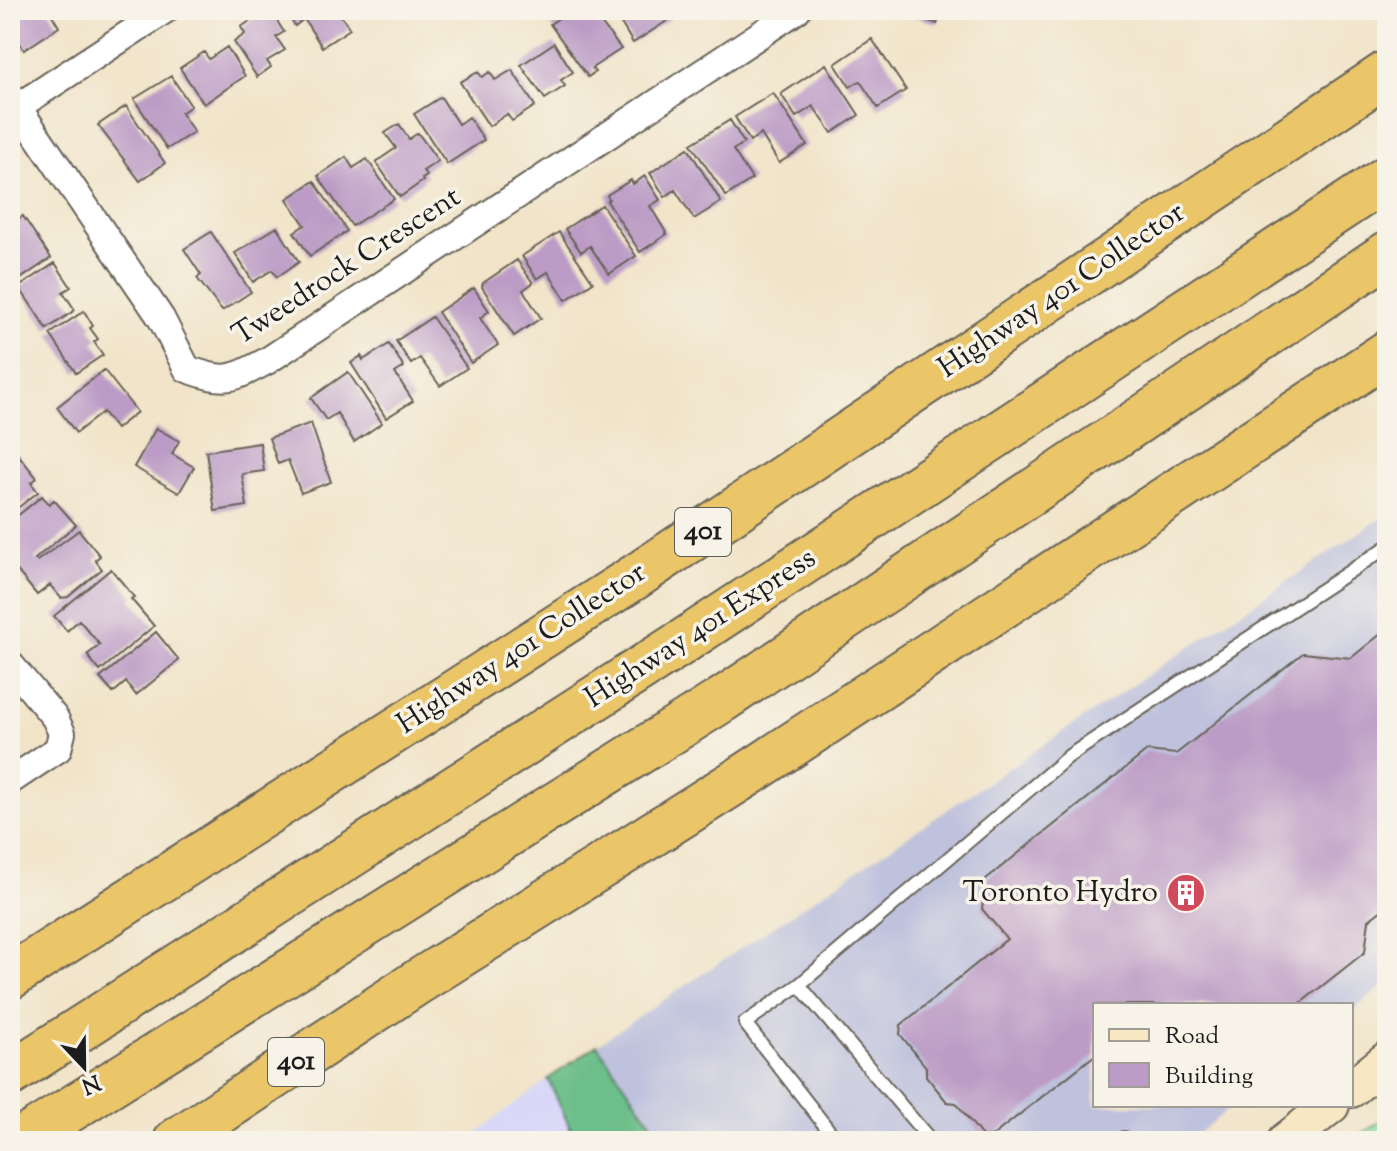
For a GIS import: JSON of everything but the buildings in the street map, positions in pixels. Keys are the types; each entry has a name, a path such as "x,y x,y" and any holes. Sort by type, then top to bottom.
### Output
{"highway":[{"name":"Highway 401 Collector","path":"10,977 638,575 1387,73"},
{"name":"Highway 401 Express","path":"10,1074 681,643 1387,178"},
{"path":"20,1141 722,700 1387,254"},
{"name":"401","path":"176,1141 416,983 748,774 1387,353"},
{"path":"209,1141 416,983"}],"main road":[{"path":"1353,1087 1387,1060"},
{"path":"1286,1141 1328,1107"}],"street":[{"path":"13,105 165,10"},
{"name":"Tweedrock Crescent","path":"13,105 161,318 187,369 216,379 237,377 267,361 797,10"},
{"path":"10,664 55,718 62,733 58,749 10,781"}],"lane":[{"path":"837,1141 745,1023 799,985 1069,756 1387,547"},
{"path":"799,985 931,1141"}],"shaded area":[{"path":"1387,514 1387,983 1353,1010 1353,1003 1093,1003 1093,1107 1232,1107 1189,1141 664,1141 597,1045"},
{"path":"548,1079 576,1141 466,1141"}],"green space":[{"path":"597,1045 664,1141 576,1141 548,1079"},
{"path":"1387,1117 1387,1141 1351,1141"}],"place":[{"name":"Toronto Hydro","path":"1186,893"}]}
